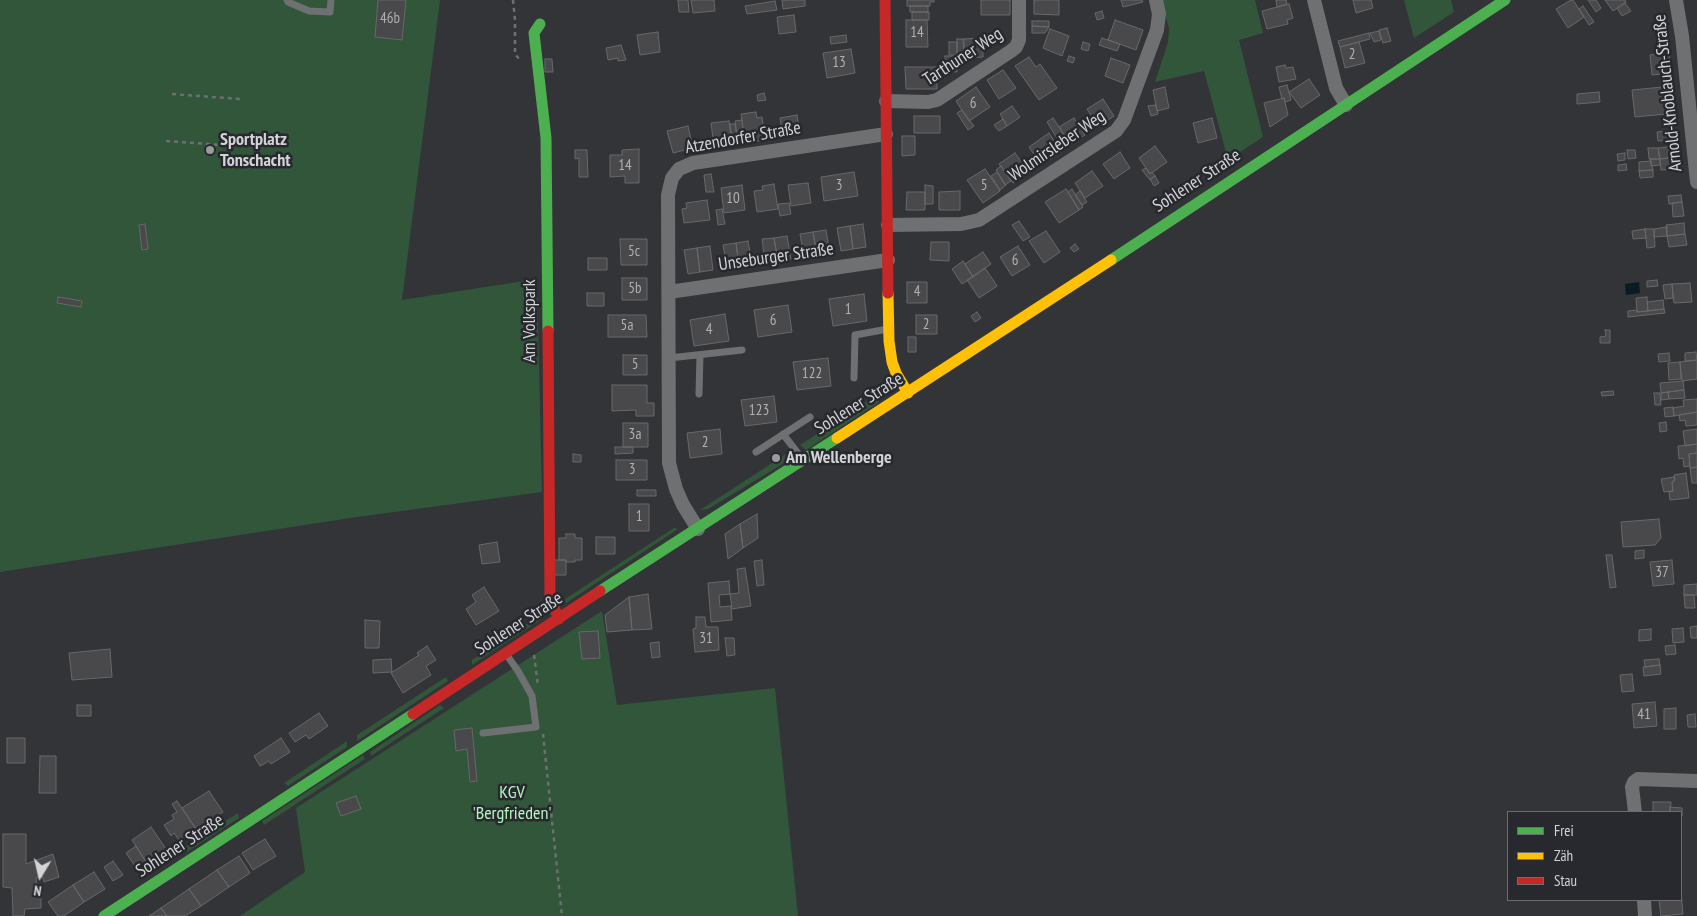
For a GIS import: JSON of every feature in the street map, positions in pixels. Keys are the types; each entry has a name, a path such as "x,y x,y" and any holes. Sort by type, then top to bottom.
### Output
{"street":[{"path":"885,0 888,329 892,362 908,394"},
{"name":"Tarthuner Weg","path":"886,101 928,102 937,100 1011,51 1017,45 1020,38 1019,0"},
{"name":"Wolmirsleber Weg","path":"888,225 962,224 979,220 1116,131 1124,120 1157,30 1159,14 1156,0"},
{"path":"1314,0 1336,88 1346,105"},
{"name":"Sohlener Straße","path":"104,916 803,460 908,394 1505,0"},
{"name":"Arnold-Knoblauch-Straße","path":"1676,0 1681,23 1697,182"},
{"name":"Am Volkspark","path":"540,24 534,33 546,138 550,595 551,604 559,619"},
{"name":"Atzendorfer Straße","path":"698,529 683,505 670,469 668,192 672,178 679,169 693,163 886,134"},
{"name":"Unseburger Straße","path":"669,292 888,260"},
{"path":"1635,811 1632,788 1637,780 1643,778 1697,781"},
{"path":"1644,901 1645,916"}],"lane":[{"path":"287,0 309,11 330,12 331,0"},
{"path":"854,378 855,334 888,329"},
{"path":"669,358 742,350"},
{"path":"699,394 700,355"},
{"path":"756,452 810,417"},
{"path":"783,434 803,460"},
{"path":"484,733 536,727 532,696 506,654"}],"path":[{"path":"172,94 240,99"},
{"path":"166,141 236,146"},
{"path":"526,640 535,656 539,695"},
{"path":"543,733 562,916"}],"green space":[{"path":"0,0 440,0 402,300 537,279 542,492 350,518 0,572"},
{"path":"1161,0 1255,0 1263,33 1239,40 1263,137 1228,160 1204,71 1155,82 1168,42 1169,28"},
{"path":"1404,0 1451,0 1454,12 1414,38"},
{"path":"886,389 878,403 806,450 800,445"},
{"path":"789,452 791,459 708,509 700,510"},
{"path":"674,528 678,529 566,603 565,599"},
{"name":"KGV 'Bergfrieden'","path":"602,611 617,705 775,688 798,916 240,916 305,872 296,808"},
{"path":"540,615 542,619 472,665 472,660"},
{"path":"446,677 448,681 357,741 357,735"},
{"path":"440,705 444,708 371,756 370,752"},
{"path":"347,741 347,747 288,786 284,783"},
{"path":"363,755 365,759 264,825 262,821"},
{"path":"238,813 239,818 187,852 185,847"}],"water":[{"path":"1639,282 1640,293 1626,295 1625,284"}],"building":[{"path":"378,0 406,0 402,40 375,37"},
{"path":"678,0 688,0 689,12 679,12"},
{"path":"691,0 714,0 715,11 693,13"},
{"path":"782,0 805,0 805,6 783,9"},
{"path":"907,0 934,0 934,2 930,2 930,6 907,6"},
{"path":"981,0 1010,0 1010,15 981,15"},
{"path":"1034,0 1059,0 1059,15 1034,14"},
{"path":"1121,0 1142,0 1143,2 1123,7"},
{"path":"1276,0 1286,0 1287,4 1277,7"},
{"path":"1353,0 1371,0 1373,8 1356,13"},
{"path":"1573,0 1584,17 1568,28 1556,9"},
{"path":"1588,0 1596,0 1601,8 1596,12"},
{"path":"1605,0 1625,0 1626,2 1613,11"},
{"path":"775,1 777,10 747,14 745,6"},
{"path":"1625,3 1631,11 1622,16 1617,8"},
{"path":"1289,4 1293,18 1287,20 1288,24 1267,29 1262,11"},
{"path":"910,6 928,6 928,12 910,12"},
{"path":"1583,6 1594,22 1589,25 1579,9"},
{"path":"1102,11 1104,18 1097,20 1095,13"},
{"path":"912,12 929,12 929,20 912,20"},
{"path":"794,15 796,32 779,34 777,17"},
{"path":"906,20 927,20 928,47 906,47"},
{"path":"1115,20 1143,30 1136,50 1108,40"},
{"path":"1032,21 1049,21 1049,27 1032,26"},
{"path":"1032,26 1049,27 1045,33 1032,33"},
{"path":"1387,28 1391,41 1383,43 1379,30"},
{"path":"1050,29 1069,36 1062,56 1043,48"},
{"path":"1379,31 1381,40 1374,42 1370,33"},
{"path":"658,32 660,52 640,55 637,35"},
{"path":"1369,33 1370,39 1340,47 1338,41"},
{"path":"846,35 847,42 831,44 830,37"},
{"path":"983,38 983,57 964,58 963,39"},
{"path":"1102,38 1120,44 1117,51 1099,45"},
{"path":"957,39 964,39 964,58 957,58"},
{"path":"949,42 957,42 957,55 949,55"},
{"path":"1083,42 1090,44 1088,51 1081,49"},
{"path":"1359,42 1365,63 1345,68 1340,47"},
{"path":"621,45 626,60 618,61 618,58 608,60 606,48"},
{"path":"851,49 855,73 827,78 823,53"},
{"path":"1669,52 1671,73 1652,75 1650,55"},
{"path":"945,56 957,56 957,72 944,71"},
{"path":"1069,56 1075,58 1073,63 1067,61"},
{"path":"1029,57 1036,67 1040,64 1057,88 1039,100 1015,66"},
{"path":"1111,58 1130,65 1123,83 1105,76"},
{"path":"545,59 552,59 553,72 545,72"},
{"path":"1285,65 1286,68 1293,67 1296,79 1279,82 1276,67"},
{"path":"905,67 937,67 937,89 906,89"},
{"path":"1003,70 1016,88 999,99 987,80"},
{"path":"1309,79 1320,95 1301,108 1289,92"},
{"path":"1287,85 1291,100 1285,102 1284,98 1282,99 1279,87"},
{"path":"1673,86 1676,113 1635,117 1632,90"},
{"path":"976,87 990,107 969,121 956,101"},
{"path":"1165,87 1169,108 1157,111 1153,90"},
{"path":"1599,92 1600,102 1577,104 1577,94"},
{"path":"764,93 766,100 758,101 757,95"},
{"path":"1284,98 1288,115 1270,127 1264,103"},
{"path":"1103,99 1114,116 1098,127 1087,109"},
{"path":"1156,105 1158,114 1151,116 1148,106"},
{"path":"1012,106 1020,117 1007,126 1000,114"},
{"path":"962,110 974,126 968,130 957,113"},
{"path":"756,112 757,118 762,117 765,140 745,143 741,114"},
{"path":"797,115 800,134 783,137 780,118"},
{"path":"914,116 940,116 940,133 914,133"},
{"path":"1053,118 1065,136 1058,140 1047,122"},
{"path":"1074,118 1085,135 1070,144 1059,127"},
{"path":"1212,118 1217,138 1198,143 1193,123"},
{"path":"1003,119 1007,126 999,131 994,125"},
{"path":"742,120 744,136 737,137 735,121"},
{"path":"729,121 732,144 714,146 711,123"},
{"path":"730,124 735,124 737,137 732,138"},
{"path":"688,126 693,148 673,153 667,131"},
{"path":"1674,130 1675,140 1658,141 1657,132"},
{"path":"1049,133 1061,152 1041,165 1029,147"},
{"path":"902,136 915,136 915,155 902,156"},
{"path":"1155,146 1167,162 1150,174 1139,158"},
{"path":"1676,146 1677,157 1660,159 1658,148"},
{"path":"1648,148 1658,148 1660,159 1649,159"},
{"path":"639,149 639,183 625,183 625,176 610,177 610,155 622,155 622,150"},
{"path":"575,150 587,150 588,177 579,177 579,158 575,159"},
{"path":"1627,150 1635,150 1636,158 1628,159"},
{"path":"1120,152 1130,168 1114,179 1103,164"},
{"path":"1015,153 1029,172 1013,183 999,164"},
{"path":"1625,153 1625,160 1618,161 1617,154"},
{"path":"1677,157 1678,169 1661,170 1660,159"},
{"path":"1650,159 1660,159 1660,165 1651,166"},
{"path":"1651,161 1653,170 1639,171 1639,162"},
{"path":"1626,164 1627,170 1618,171 1618,165"},
{"path":"1001,166 1011,181 1005,185 996,170"},
{"path":"1146,168 1150,174 1152,172 1155,176 1150,180 1142,170"},
{"path":"985,169 1000,191 983,203 967,180"},
{"path":"1653,170 1653,177 1640,178 1639,171"},
{"path":"1092,171 1103,186 1085,198 1075,183"},
{"path":"854,172 858,196 824,201 821,177"},
{"path":"997,172 1006,185 1000,190 991,176"},
{"path":"711,174 714,192 706,192 704,175"},
{"path":"1155,176 1159,183 1154,186 1150,179"},
{"path":"808,183 811,203 791,206 788,185"},
{"path":"774,184 778,209 757,212 754,191 763,190 762,186"},
{"path":"742,185 745,210 724,213 721,188"},
{"path":"925,185 933,186 933,204 925,204"},
{"path":"1066,189 1079,210 1059,223 1045,202"},
{"path":"1072,189 1083,207 1079,210 1068,192"},
{"path":"960,191 960,210 939,210 939,192"},
{"path":"1080,191 1087,202 1082,205 1075,195"},
{"path":"907,192 925,192 925,210 906,210"},
{"path":"1681,195 1682,202 1669,204 1668,196"},
{"path":"707,200 710,220 684,223 682,209 687,208 686,203"},
{"path":"1682,202 1684,216 1673,217 1672,203"},
{"path":"789,203 791,214 780,216 778,204"},
{"path":"722,209 725,224 718,225 716,210"},
{"path":"1019,221 1030,237 1023,241 1012,225"},
{"path":"1684,223 1685,234 1667,236 1666,225"},
{"path":"145,224 148,249 142,250 139,225"},
{"path":"863,224 866,247 853,249 850,226"},
{"path":"850,226 853,249 841,251 837,228"},
{"path":"1667,227 1667,236 1654,237 1654,229"},
{"path":"1645,229 1646,238 1633,239 1632,231"},
{"path":"1645,229 1654,229 1655,247 1647,248"},
{"path":"826,230 830,253 817,255 813,232"},
{"path":"1046,231 1060,252 1044,263 1029,241"},
{"path":"813,232 817,255 804,257 800,234"},
{"path":"1685,234 1687,245 1669,247 1667,236"},
{"path":"787,236 791,259 778,261 774,238"},
{"path":"774,238 778,261 765,263 762,239"},
{"path":"620,239 647,239 647,265 621,265"},
{"path":"748,241 752,264 739,266 736,243"},
{"path":"931,242 949,242 949,261 930,260"},
{"path":"736,243 739,266 727,268 723,245"},
{"path":"1075,244 1079,249 1074,252 1070,248"},
{"path":"710,246 713,270 700,272 697,248"},
{"path":"1018,246 1030,265 1012,276 1000,257"},
{"path":"697,248 700,272 688,274 684,250"},
{"path":"983,252 991,264 973,277 965,264"},
{"path":"588,258 607,258 607,270 588,270"},
{"path":"963,261 973,277 962,284 952,269"},
{"path":"985,268 997,286 979,298 967,280"},
{"path":"622,278 647,278 647,300 622,300"},
{"path":"1657,280 1658,286 1647,287 1647,281"},
{"path":"907,282 927,282 927,303 907,303"},
{"path":"1690,283 1692,302 1674,303 1672,284"},
{"path":"1672,284 1673,298 1665,299 1663,285"},
{"path":"587,293 604,293 604,306 587,306"},
{"path":"864,294 867,321 833,326 829,299"},
{"path":"58,297 82,301 81,307 57,303"},
{"path":"1647,297 1648,311 1637,312 1636,298"},
{"path":"1663,300 1664,309 1648,311 1647,302"},
{"path":"788,305 792,332 758,337 754,310"},
{"path":"1664,309 1665,313 1628,317 1628,311"},
{"path":"977,312 981,318 975,322 971,316"},
{"path":"725,314 729,341 694,346 690,320"},
{"path":"608,315 646,315 647,337 608,337"},
{"path":"916,315 937,315 937,334 916,334"},
{"path":"1605,330 1610,330 1610,343 1600,343 1600,337 1606,336"},
{"path":"908,337 916,337 916,352 908,352"},
{"path":"1696,352 1697,360 1685,361 1685,353"},
{"path":"1669,353 1670,361 1659,362 1658,354"},
{"path":"623,355 647,355 647,375 623,375"},
{"path":"828,358 831,386 797,390 793,362"},
{"path":"1697,360 1697,379 1682,381 1680,362"},
{"path":"1680,362 1681,379 1669,380 1668,363"},
{"path":"1683,381 1684,390 1661,393 1660,383"},
{"path":"612,385 647,385 647,403 654,403 654,416 636,416 636,410 612,411"},
{"path":"1684,390 1685,398 1669,399 1668,392"},
{"path":"1613,391 1614,395 1602,396 1601,392"},
{"path":"1668,392 1669,399 1661,400 1661,393"},
{"path":"1654,393 1660,393 1661,405 1655,405"},
{"path":"774,396 777,422 745,426 741,400"},
{"path":"1697,399 1697,412 1674,416 1673,408 1684,406 1683,400"},
{"path":"1673,407 1674,416 1665,417 1664,408"},
{"path":"1697,412 1697,425 1686,426 1685,420 1680,421 1679,415"},
{"path":"1666,422 1667,431 1660,432 1659,423"},
{"path":"623,423 648,423 648,447 623,447"},
{"path":"720,429 722,454 690,458 687,433"},
{"path":"1697,429 1697,444 1685,446 1683,431"},
{"path":"1697,444 1697,453 1689,454 1690,466 1684,467 1683,458 1679,459 1678,446"},
{"path":"615,447 633,447 633,453 615,454"},
{"path":"1697,453 1697,467 1690,468 1689,454"},
{"path":"573,454 581,455 581,462 573,462"},
{"path":"616,460 647,460 647,480 616,480"},
{"path":"1697,467 1697,483 1692,483 1690,468"},
{"path":"1686,473 1689,498 1670,500 1669,492 1673,491 1672,482 1675,480 1674,475"},
{"path":"1674,477 1675,480 1672,482 1673,491 1664,492 1661,479"},
{"path":"637,490 656,490 656,496 637,496"},
{"path":"629,504 649,504 649,531 629,531"},
{"path":"757,514 758,538 743,548 740,524"},
{"path":"1659,519 1661,538 1655,545 1623,547 1621,522"},
{"path":"740,524 743,548 728,559 725,534"},
{"path":"566,534 575,534 575,538 582,538 582,560 566,562 566,560 559,560 559,538 566,538"},
{"path":"596,537 615,537 615,554 596,554"},
{"path":"497,542 500,562 482,564 479,545"},
{"path":"1644,550 1644,558 1635,559 1635,551"},
{"path":"1606,555 1612,555 1616,587 1610,588"},
{"path":"553,560 566,560 566,575 554,575"},
{"path":"762,560 764,585 757,586 754,561"},
{"path":"1672,560 1674,584 1653,586 1650,562"},
{"path":"745,568 751,606 732,609 730,594 739,593 737,569"},
{"path":"729,581 730,594 719,595 720,607 731,606 732,620 711,622 708,583"},
{"path":"1697,584 1697,595 1684,595 1684,585"},
{"path":"484,587 499,611 476,625 466,609 476,602 472,595"},
{"path":"648,594 652,629 632,630 629,597"},
{"path":"1684,595 1694,595 1695,608 1685,608"},
{"path":"629,597 632,630 607,632 605,615"},
{"path":"696,617 705,617 706,627 718,627 719,650 695,652 693,629 696,628"},
{"path":"365,620 380,621 379,648 365,648"},
{"path":"1697,626 1697,638 1691,638 1690,627"},
{"path":"1683,628 1684,642 1673,643 1672,629"},
{"path":"1651,629 1651,640 1639,641 1639,630"},
{"path":"598,631 600,658 582,659 579,632"},
{"path":"725,638 734,638 735,655 727,656"},
{"path":"659,642 660,657 652,658 650,643"},
{"path":"1675,645 1676,654 1666,655 1665,646"},
{"path":"427,646 436,660 426,666 431,675 403,693 391,673 419,655 417,653"},
{"path":"110,649 112,677 72,680 69,653"},
{"path":"391,659 392,672 373,673 373,660"},
{"path":"1659,659 1660,665 1645,667 1644,660"},
{"path":"1660,665 1661,674 1644,676 1643,667"},
{"path":"1632,674 1634,691 1622,692 1620,675"},
{"path":"1655,702 1657,726 1634,728 1632,704"},
{"path":"77,705 91,705 91,716 77,716"},
{"path":"1676,708 1676,729 1664,729 1664,709"},
{"path":"319,713 328,726 309,739 306,735 295,742 289,733"},
{"path":"1695,714 1696,727 1688,727 1687,715"},
{"path":"472,728 477,781 470,782 467,749 456,751 454,730"},
{"path":"7,738 25,738 25,763 7,763"},
{"path":"281,738 290,752 271,764 269,761 260,766 254,756"},
{"path":"40,756 56,756 56,793 39,793"},
{"path":"209,791 223,812 196,829 182,808"},
{"path":"356,796 361,809 341,816 336,803"},
{"path":"177,801 196,829 179,840 174,833 171,836 164,825 174,819 172,815 177,812 172,804"},
{"path":"1653,802 1671,802 1670,811 1653,811"},
{"path":"1670,807 1682,808 1682,811 1670,811"},
{"path":"151,827 166,849 146,862 132,840"},
{"path":"3,834 26,834 26,864 53,854 59,877 44,882 42,875 36,878 37,888 41,888 41,908 25,909 24,916 13,916 12,888 3,887"},
{"path":"265,839 276,856 253,870 242,853"},
{"path":"136,846 146,862 137,869 126,853"},
{"path":"239,856 250,873 229,887 217,870"},
{"path":"113,861 123,875 113,881 104,867"},
{"path":"217,870 229,887 201,906 189,889"},
{"path":"94,872 105,889 84,902 73,885"},
{"path":"73,885 84,902 64,916 58,916 48,902"},
{"path":"189,889 201,906 185,916 167,916 161,908"},
{"path":"1659,901 1682,901 1683,914 1661,916"},
{"path":"161,908 167,916 149,916"}],"traffic: fast":[{"path":"1111,260 1505,0"},
{"path":"540,24 534,33 546,138 548,331"},
{"path":"600,591 837,438"},
{"path":"104,916 413,714"}],"traffic: slow":[{"path":"837,438 1111,260"},
{"path":"888,293 889,341 892,362 908,393"}],"traffic: jam":[{"path":"885,0 888,293"},
{"path":"548,331 550,599 559,619"},
{"path":"413,714 600,591"}],"place":[{"name":"Sportplatz Tonschacht","path":"210,150"},
{"name":"Am Wellenberge","path":"776,458"}]}
